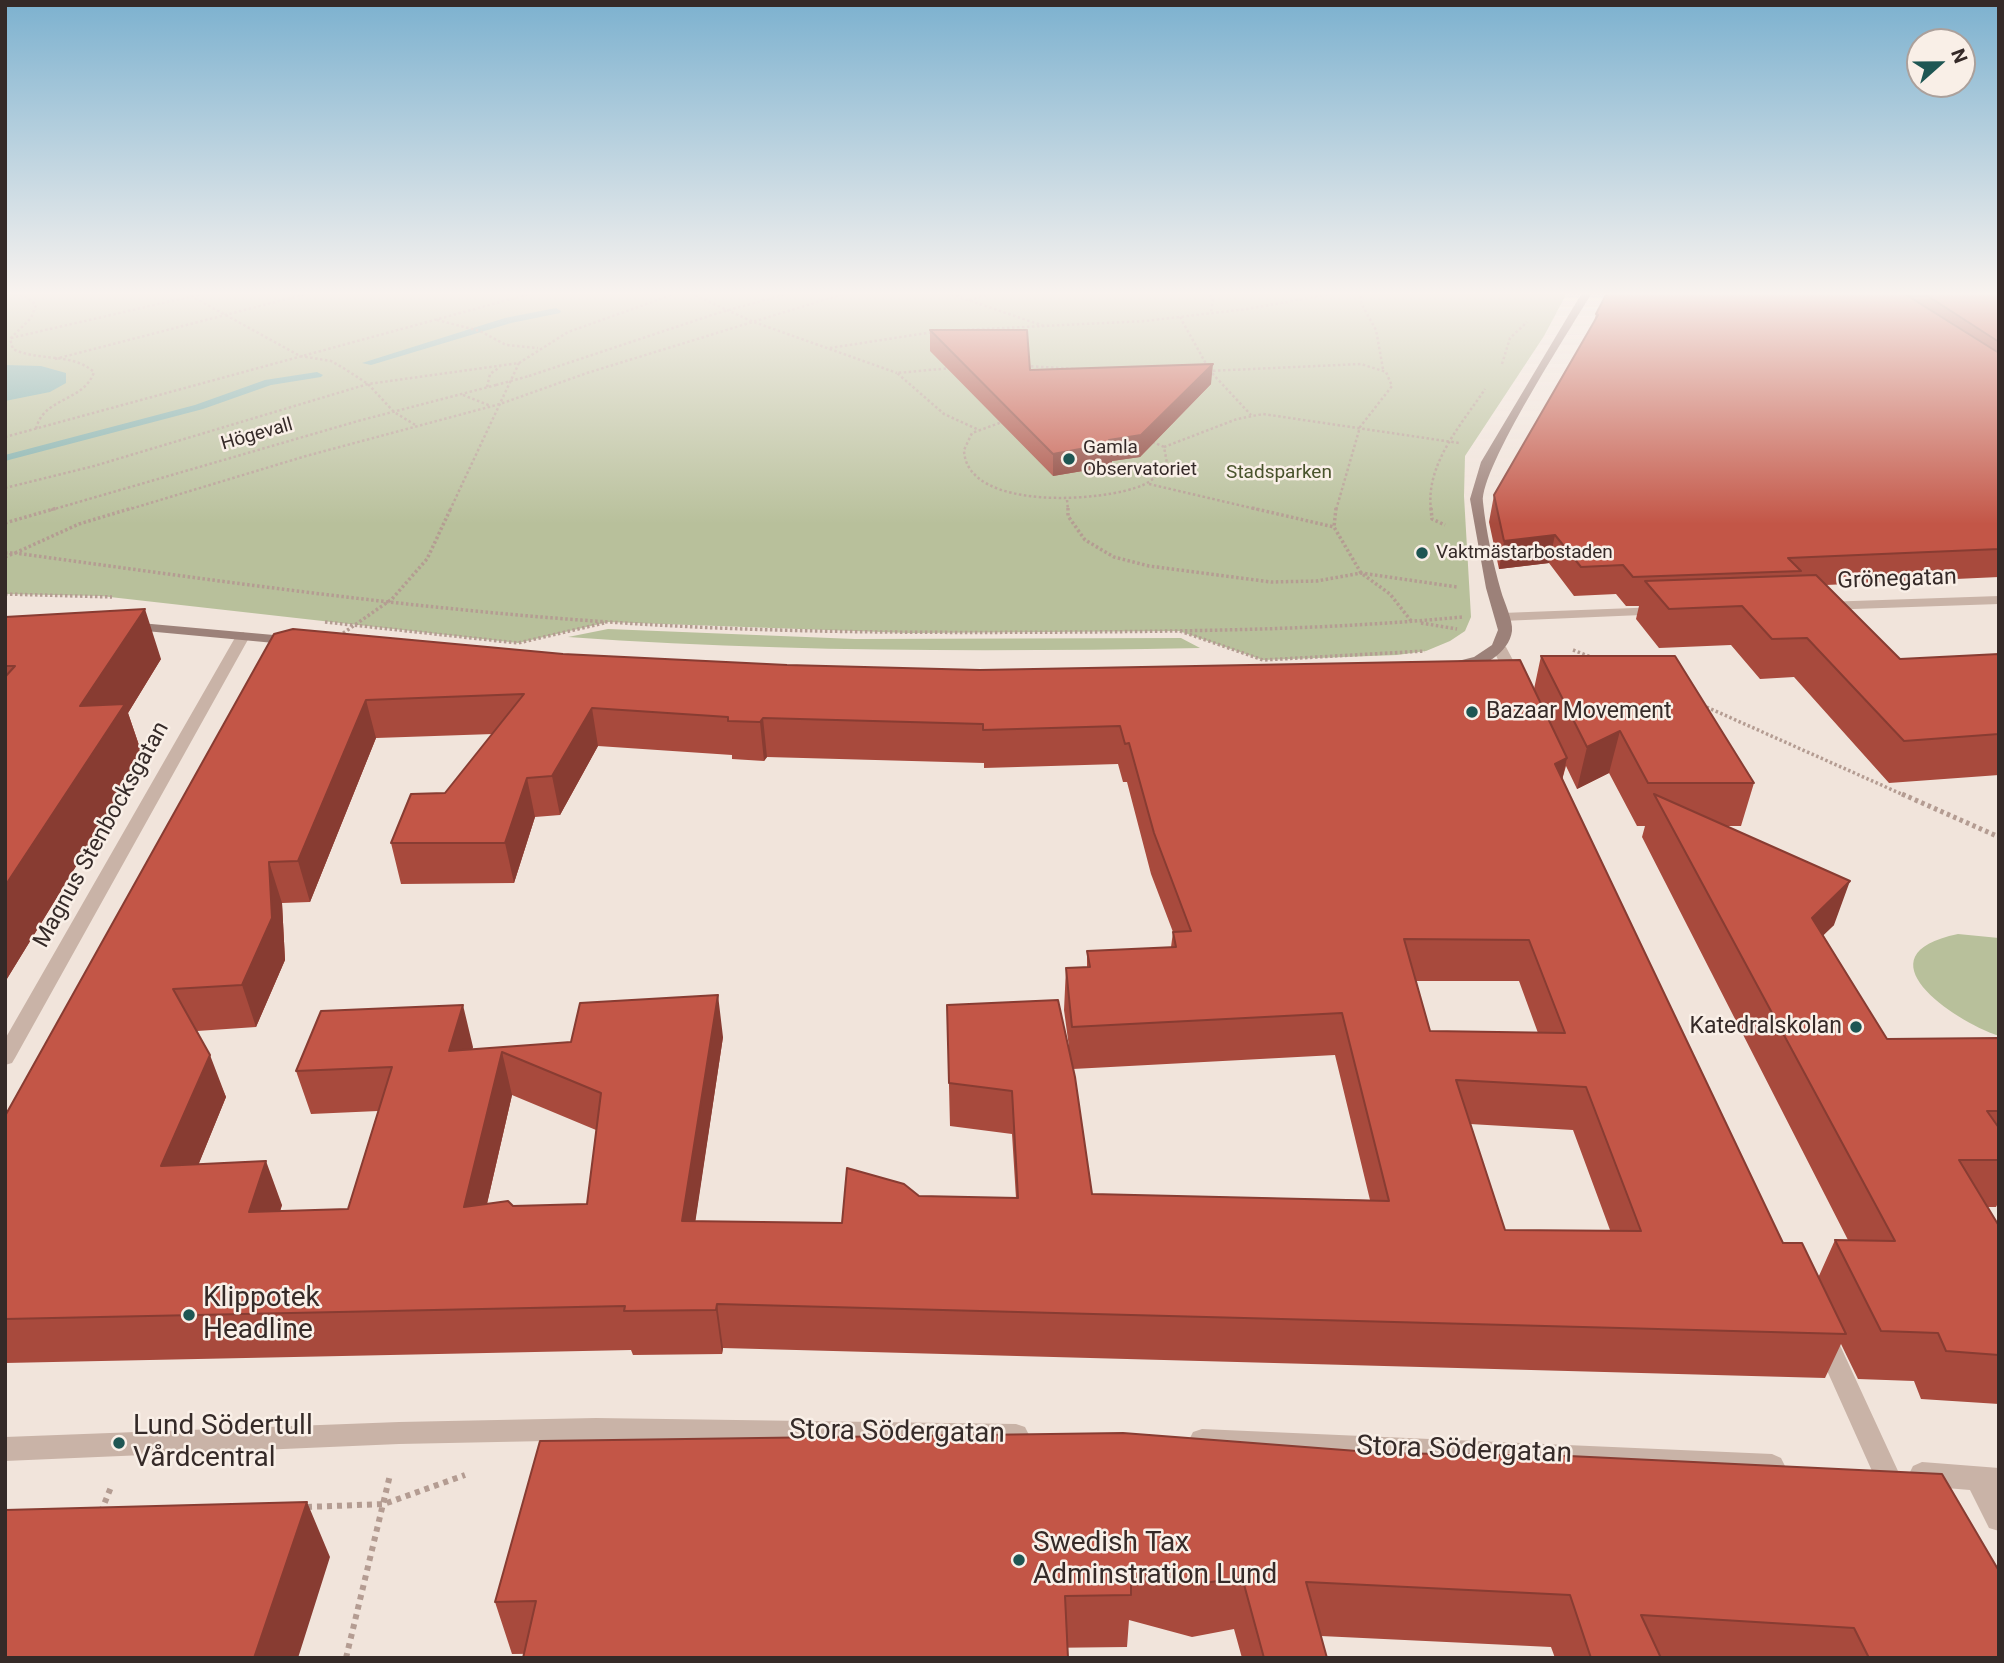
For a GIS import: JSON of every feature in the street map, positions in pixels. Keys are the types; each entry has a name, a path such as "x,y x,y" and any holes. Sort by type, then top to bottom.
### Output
{"street":[{"path":"1435,671 1479,660 1499,646 1505,630 1493,588 1476,499 1487,462 1542,369"},
{"name":"Grönegatan","path":"1804,606 1999,600"},
{"path":"1502,617 1678,610"},
{"path":"109,624 330,644"},
{"name":"Magnus Stenbocksgatan","path":"5,1058 243,636"},
{"path":"1499,646 1522,695"},
{"path":"1814,1314 1885,1471"},
{"name":"Stora Södergatan","path":"5,1449 399,1433 596,1429 1036,1436"},
{"name":"Stora Södergatan","path":"1174,1439 1690,1460 1801,1468"},
{"path":"1857,1471 1988,1479 1999,1519"}],"path":[{"path":"36,429 40,415 93,379 94,372 91,369"},
{"path":"5,437 254,369"},
{"path":"342,369 368,384 394,412 417,426"},
{"path":"5,488 94,467 368,384 472,369"},
{"path":"488,387 490,374 497,369"},
{"path":"330,644 352,625 392,598 427,559 516,369"},
{"name":"Högevall","path":"5,523 552,369"},
{"path":"5,555 79,524 500,404 600,369"},
{"path":"885,369 916,384 948,418 979,430"},
{"path":"897,373 951,369"},
{"path":"1065,369 1089,370"},
{"path":"1198,371 1248,369"},
{"path":"1383,369 1390,375 1392,386 1360,428 1337,504 1334,527 1360,573 1390,594 1411,621"},
{"path":"1210,371 1251,415"},
{"path":"461,394 492,406"},
{"path":"1334,527 1149,484 1067,500 1018,495 981,479 969,470 964,451 965,442 979,430 1013,422 1066,418 1122,428 1164,447 1251,415 1278,415 1464,444"},
{"path":"1149,484 1167,463 1164,447"},
{"path":"1067,500 1068,516 1084,540 1114,557 1149,566 1271,582 1317,581 1360,573 1430,585 1493,588"},
{"path":"15,553 260,586 608,622 740,629 909,633 1179,631 1502,617"},
{"path":"1566,614 1577,630 1552,644 1597,660"},
{"path":"1457,636 1465,631 1471,617"},
{"path":"1179,631 1263,660 1386,656 1426,650"},
{"path":"1693,701 1999,837"},
{"path":"346,1658 399,1433"},
{"path":"302,1508 384,1504 471,1473"},
{"path":"112,1516 99,1517 113,1480"}],"green space":[{"name":"Stadsparken","path":"5,369 1523,369 1465,456 1464,496 1471,617 1465,631 1426,651 1397,655 1263,660 1179,631 909,633 608,622 518,643 101,596 5,594"},
{"path":"608,629 855,639 1181,638 1200,648 884,650 726,646 568,637"},
{"path":"1958,934 1999,938 1999,1036 1980,1028 1939,1002 1923,987 1914,971 1915,957 1929,944"}],"water":[{"path":"5,369 50,369 66,373 66,383 50,392 5,401"}],"building":[{"path":"968,369 1208,369 1141,435 1053,454"},
{"path":"1567,369 1999,369 1999,549 1788,558 1801,571 1633,577 1623,565 1581,567 1555,535 1504,541 1494,495"},
{"path":"1816,575 1900,659 1999,654 1999,734 1904,741 1807,638 1772,639 1742,606 1669,609 1645,581"},
{"path":"145,609 80,706 125,704 5,886 5,677 15,666 5,666 5,617"},
{"path":"293,629 563,654 787,665 980,670 1520,660 1567,758 1555,764 1783,1243 1802,1243 1846,1334 717,1304 716,1310 624,1311 625,1306 5,1319 5,1116 274,634","holes":["524,694 445,793 411,794 391,843 505,843 527,778 552,776 592,708 728,717 728,721 760,722 763,718 983,724 983,730 1120,726 1125,744 1129,743 1154,833 1191,931 1173,932 1176,947 1087,951 1090,967 1066,968 1072,1027 1342,1013 1389,1201 1092,1194 1075,1077 1058,1000 947,1005 949,1083 1012,1091 1018,1198 919,1196 904,1184 847,1168 842,1223 682,1221 718,995 580,1003 571,1042 449,1051 463,1005 321,1011 296,1071 392,1067 348,1209 249,1212 266,1161 161,1166 210,1055 173,989 242,985 272,918 269,862 298,861 366,700","1404,939 1529,940 1565,1033 1430,1031","502,1052 601,1093 587,1204 513,1206 508,1201 464,1207","1456,1080 1586,1087 1641,1231 1505,1230"]},
{"path":"1541,656 1675,656 1754,783 1648,783 1620,731 1587,747"},
{"path":"1654,794 1850,881 1812,918 1887,1039 1999,1038 1999,1111 1987,1111 1999,1128 1999,1160 1959,1160 1999,1226 1999,1355 1946,1351 1938,1333 1881,1331 1835,1240 1895,1241"},
{"path":"1123,1433 1383,1453 1569,1456 1942,1474 1999,1571 1999,1658 1869,1658 1854,1628 1641,1615 1661,1658 1591,1658 1570,1595 1306,1582 1327,1658 1264,1658 1242,1577 1199,1584 1131,1567 1131,1595 1065,1596 1068,1658 523,1658 536,1601 495,1602 540,1441"},
{"path":"307,1502 254,1658 5,1658 5,1510"}],"waterway":[{"path":"9,458 199,407 269,382 317,375"}],"place":[{"name":"Gamla Observatoriet","path":"1069,459"},
{"name":"Vaktmästarbostaden","path":"1422,553"},
{"name":"Bazaar Movement","path":"1472,712"},
{"name":"Katedralskolan","path":"1856,1027"},
{"name":"Klippotek Headline","path":"189,1315"},
{"name":"Lund Södertull Vårdcentral","path":"119,1443"},
{"name":"Swedish Tax Adminstration Lund","path":"1019,1560"}]}
